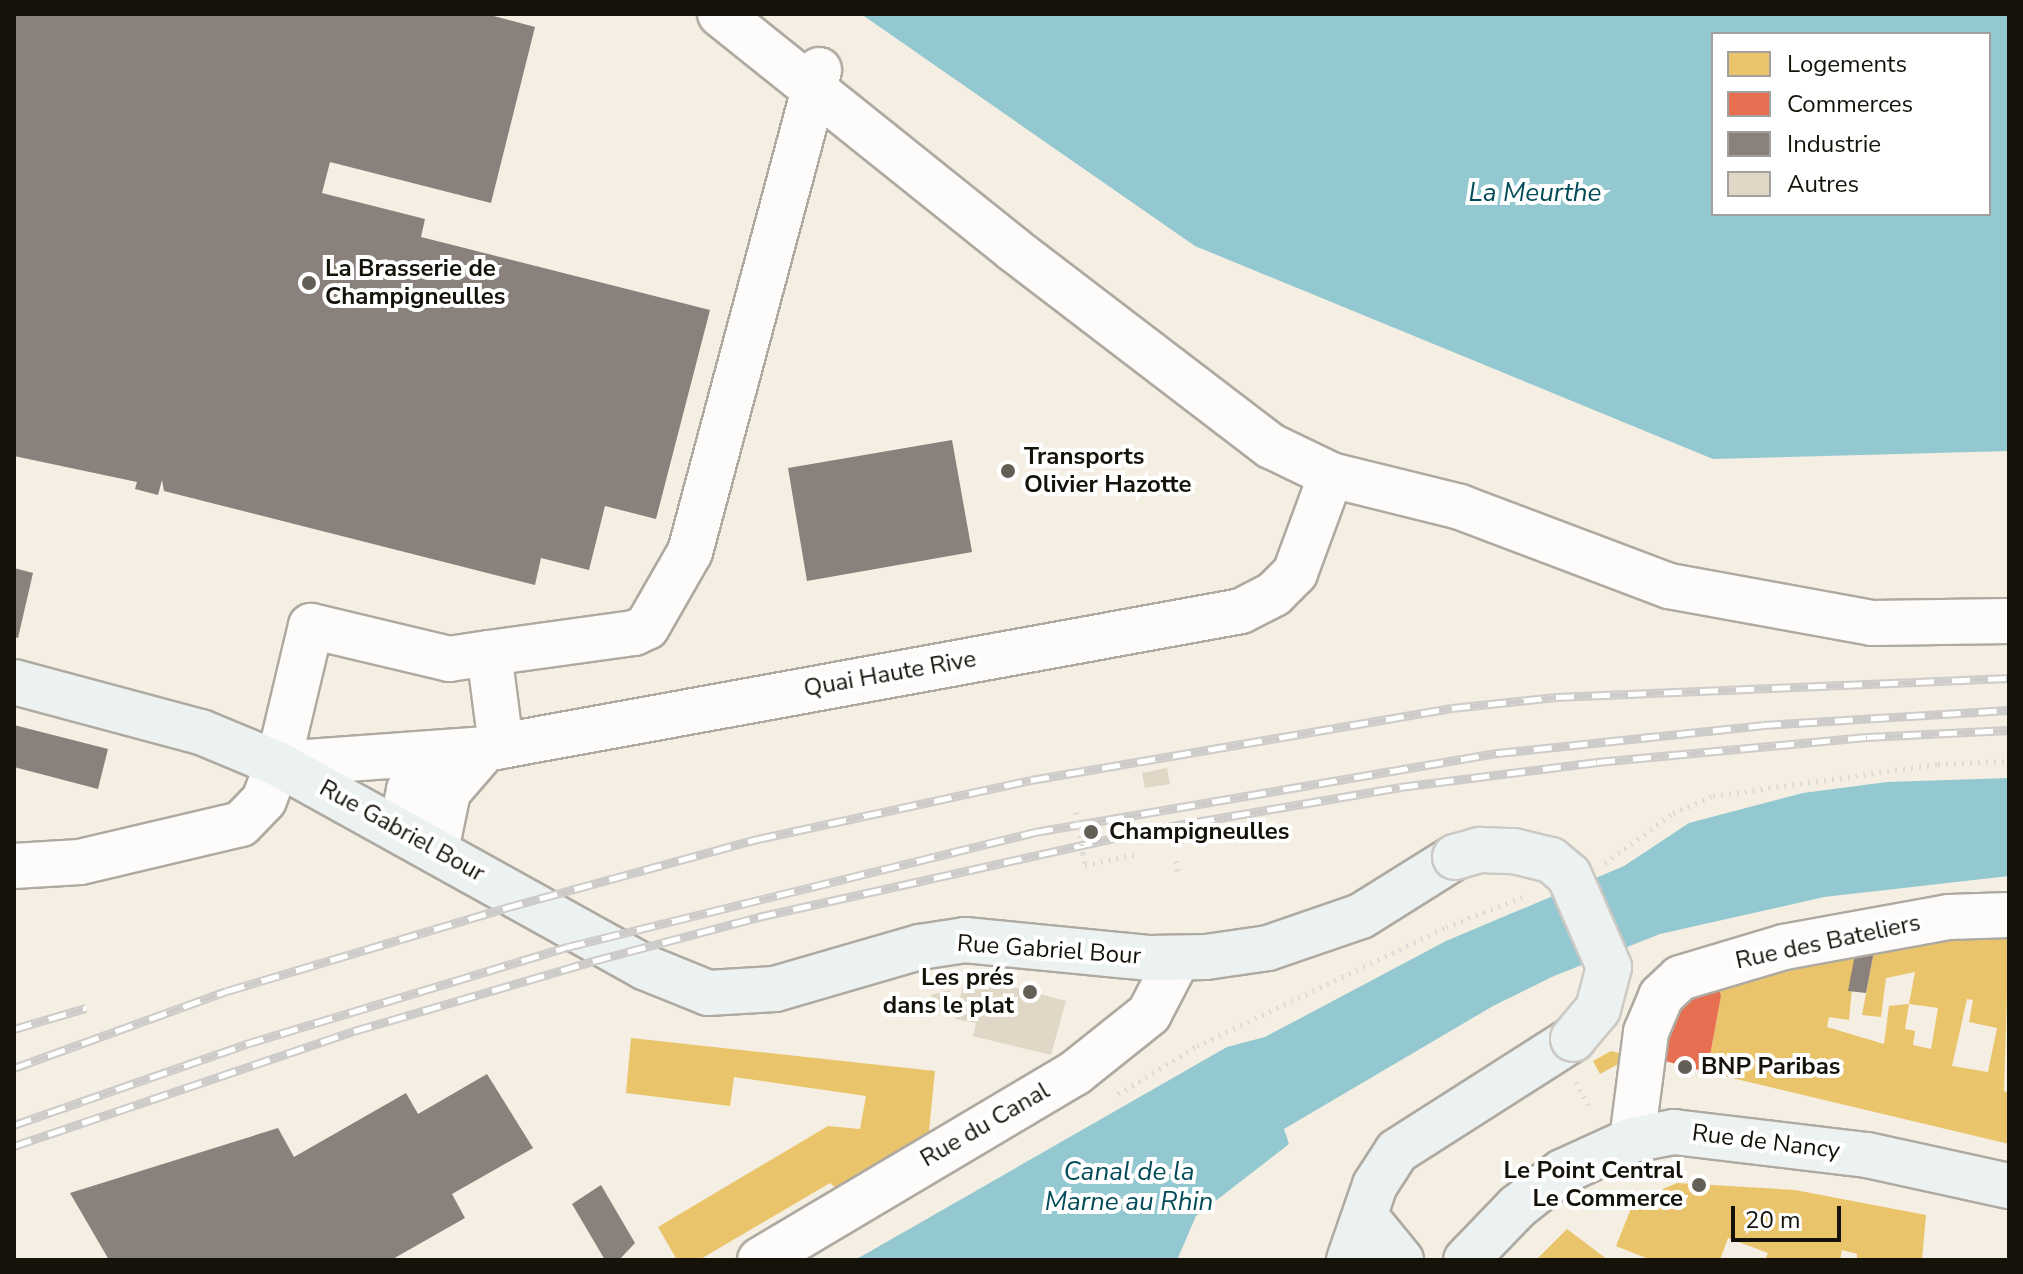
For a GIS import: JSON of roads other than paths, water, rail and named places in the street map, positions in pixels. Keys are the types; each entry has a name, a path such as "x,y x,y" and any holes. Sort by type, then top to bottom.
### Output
{"main road":[{"name":"Rue Gabriel Bour","path":"14,682 201,732 278,764 655,973 708,993 775,989 954,941 1178,958 1233,955 1321,934 1384,903 1455,857 1480,850 1514,851 1551,860 1569,875 1609,967 1598,1009 1576,1058 1405,1143 1381,1173 1349,1260"},
{"name":"Rue de Nancy","path":"1466,1260 1537,1189 1594,1154 1632,1140 1702,1132 1867,1155 2009,1186"},
{"path":"1365,1216 1401,1260"}],"street":[{"path":"720,14 817,79 1013,249 1271,446 1331,475 1460,507 1669,586 1872,623 2009,621"},
{"path":"14,866 80,862 156,847 241,824 264,800 278,764 311,626 449,659 647,627 690,552 817,79"},
{"name":"Quai Haute Rive","path":"278,764 493,747 1241,611 1274,594 1295,573 1331,475"},
{"path":"419,840 448,792 493,747 489,653"},
{"path":"419,840 409,790 433,753"},
{"name":"Rue des Bateliers","path":"1632,1140 1646,1032 1661,996 1680,978 1784,947 1949,917 2009,915"},
{"name":"Rue du Canal","path":"760,1260 1075,1073 1149,1014 1178,958"}],"water":[{"name":"La Meurthe","path":"861,14 2009,14 2009,451 1713,459 1195,246"},
{"name":"Canal de la Marne au Rhin","path":"2009,778 2009,876 1824,897 1660,934 1554,976 1493,1006 1284,1129 1289,1144 1196,1216 1177,1260 855,1260 1227,1047 1265,1037 1446,941 1624,866 1689,823 1803,793 1887,782"}],"railway":[{"path":"14,1068 227,991 505,908 758,839 1031,780 1452,708 1556,697 2009,678"},
{"path":"14,1125 246,1044 567,947 1035,832 1498,753 1763,725 2009,710"},
{"path":"14,1146 354,1031 593,961 758,917 1161,828 1400,787 1597,762 1867,737 2009,730"},
{"path":"14,1029 86,1008"}],"place":[{"name":"La Brasserie de Champigneulles","path":"309,283"},
{"name":"Transports Olivier Hazotte","path":"1008,471"},
{"name":"Champigneulles","path":"1091,832"},
{"name":"Les prés dans le plat","path":"1030,992"},
{"name":"BNP Paribas","path":"1685,1067"},
{"name":"Le Point Central Le Commerce","path":"1699,1185"}]}
